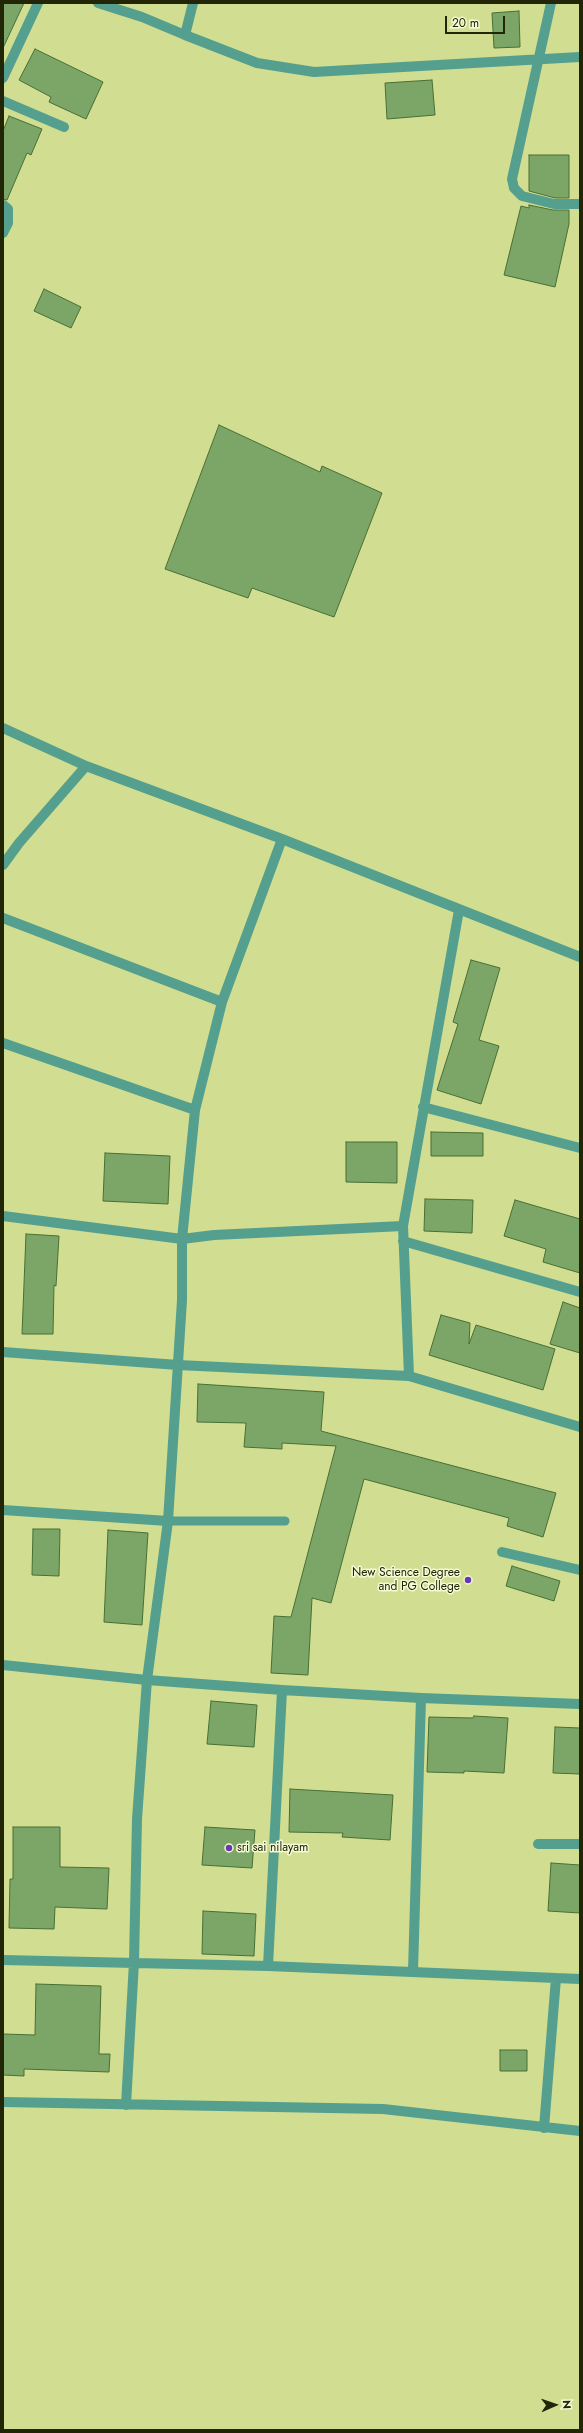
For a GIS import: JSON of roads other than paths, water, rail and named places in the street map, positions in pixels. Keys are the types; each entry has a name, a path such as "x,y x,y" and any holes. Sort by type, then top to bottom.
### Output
{"street":[{"path":"3,78 38,3"},
{"path":"98,3 142,17 257,63 314,72 580,56"},
{"path":"185,35 193,3"},
{"path":"550,3 512,179 514,188 522,196 554,204 580,204"},
{"path":"3,101 64,127"},
{"path":"3,205 8,209 8,223 3,233"},
{"path":"3,728 86,766 282,839 580,957"},
{"path":"3,865 19,843 86,766"},
{"path":"126,2105 134,1962 137,1819 147,1680 168,1521 182,1300 182,1240 195,1110 222,1002 282,839"},
{"path":"409,1376 403,1226 459,910"},
{"path":"3,918 222,1002"},
{"path":"3,1043 195,1110"},
{"path":"423,1107 580,1148"},
{"path":"3,1216 182,1240 214,1235 403,1226"},
{"path":"403,1241 580,1292"},
{"path":"3,1352 178,1365 409,1376 580,1427"},
{"path":"3,1510 168,1521"},
{"path":"502,1552 580,1570"},
{"path":"3,1665 147,1680 282,1690 421,1698 580,1704"},
{"path":"268,1966 282,1690"},
{"path":"413,1971 421,1698"},
{"path":"538,1844 580,1844"},
{"path":"3,1960 268,1966 580,1979"},
{"path":"544,2128 556,1978"},
{"path":"3,2102 383,2109 580,2131"}],"lane":[{"path":"168,1521 285,1521"}],"place":[{"name":"New Science Degree and PG College","path":"468,1580"},
{"name":"sri sai nilayam","path":"229,1848"}]}
